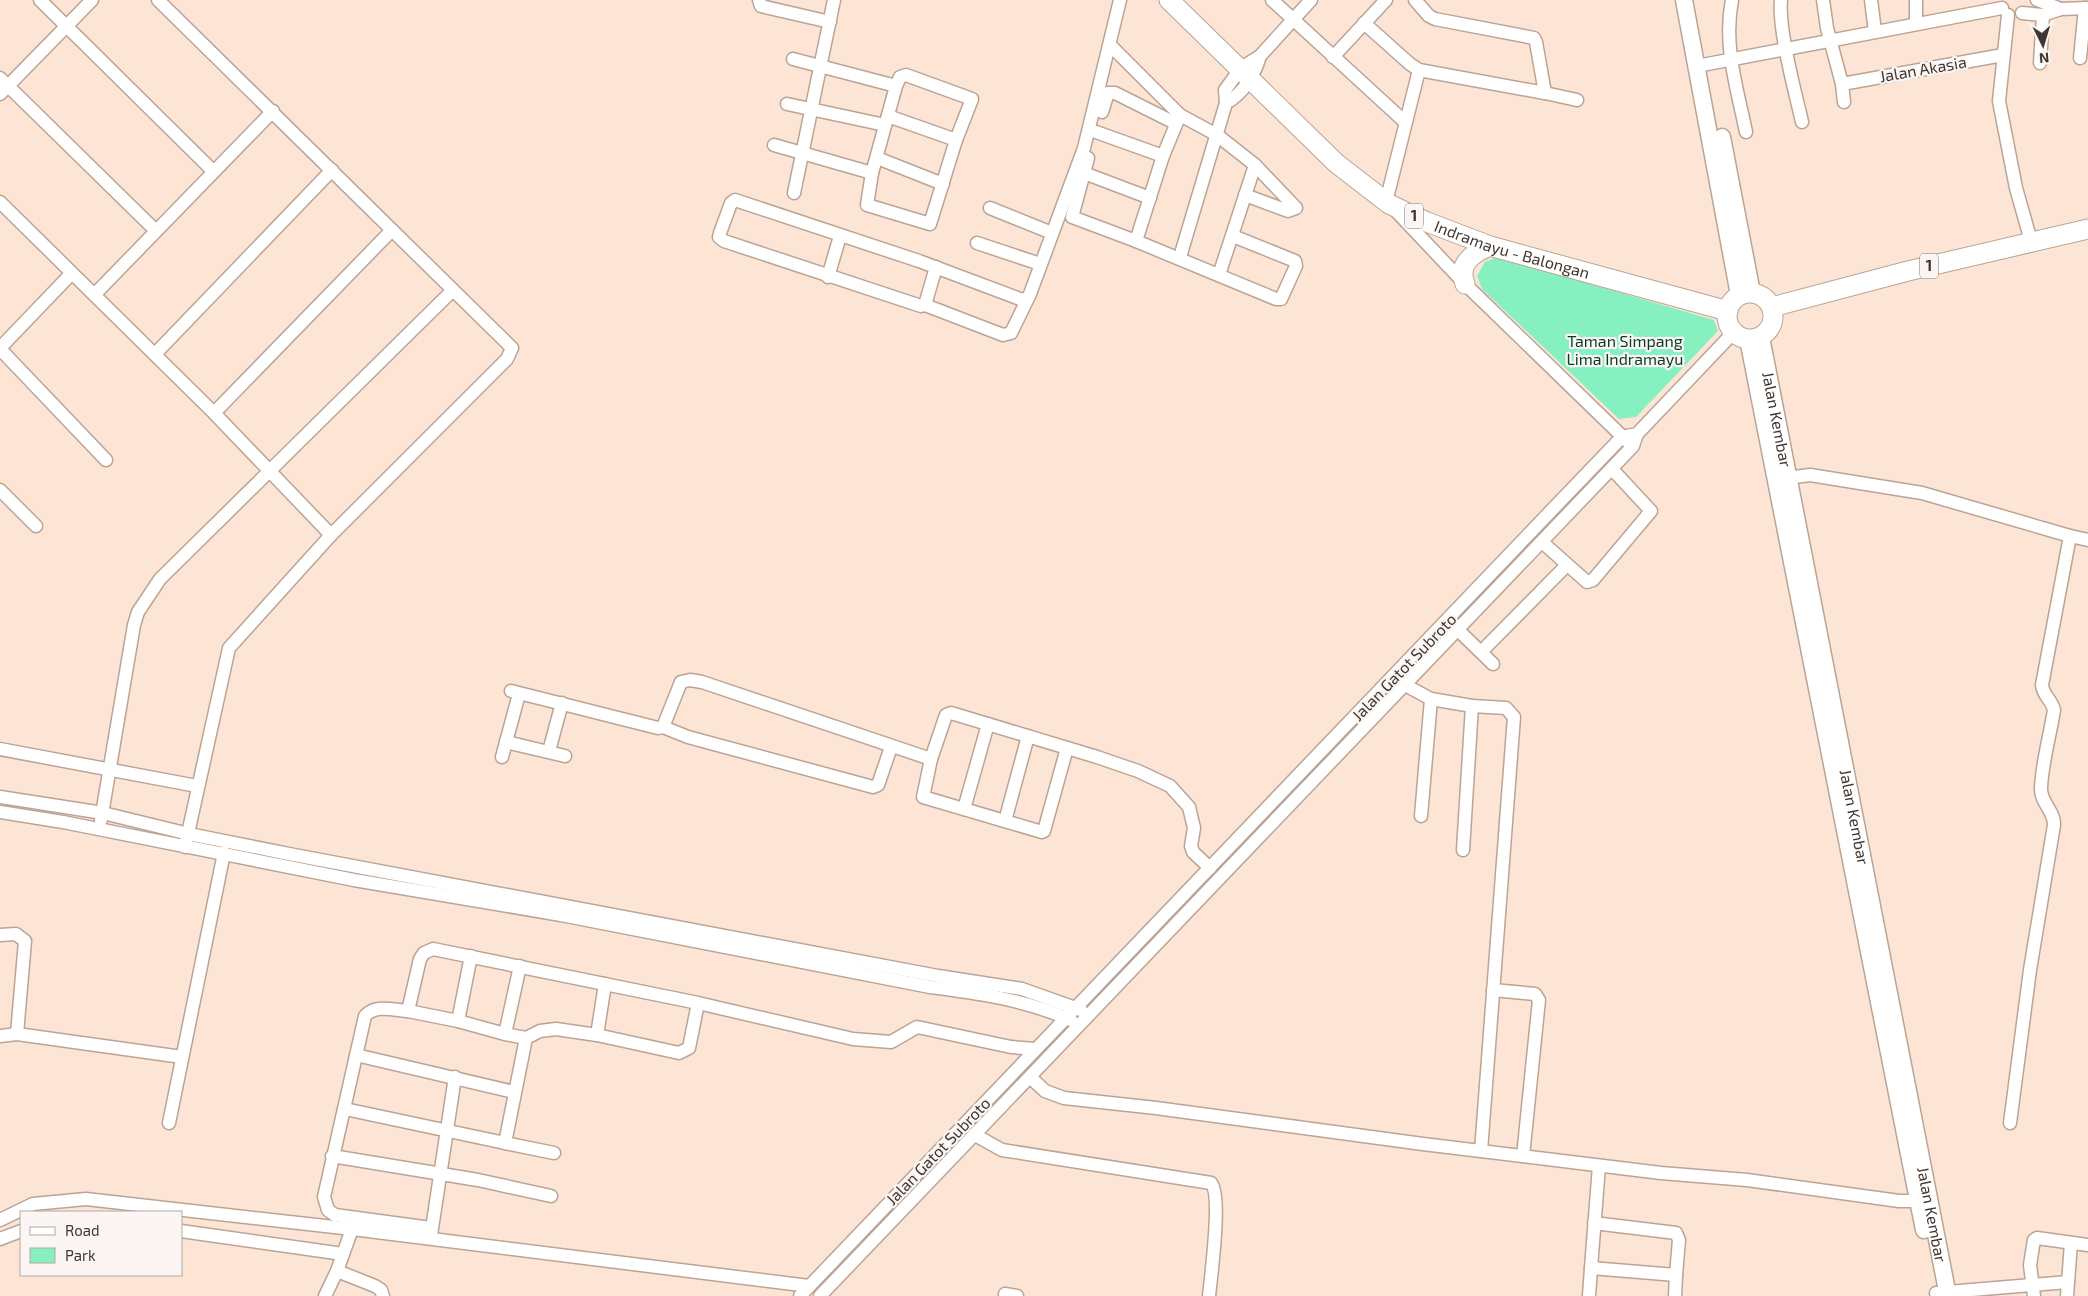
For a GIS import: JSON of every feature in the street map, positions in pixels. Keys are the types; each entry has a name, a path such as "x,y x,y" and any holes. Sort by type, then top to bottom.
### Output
{"highway":[{"name":"Indramayu - Balongan","path":"1169,0 1246,73 1336,163 1388,203 1427,222 1490,246 1728,311"},
{"name":"1","path":"1772,307 2031,241 2088,229"},
{"path":"1465,284 1464,272 1469,257 1474,252 1490,246"},
{"path":"1746,294 1764,297 1772,307 1773,322 1767,332 1748,336 1727,318 1732,302 1746,294"}],"main road":[{"path":"1684,0 1716,63"},
{"path":"1695,0 1716,63 1746,294"},
{"name":"Jalan Kembar","path":"1748,336 1786,478 1942,1294"},
{"name":"Jalan Kembar","path":"1786,478 1909,1201 1942,1294"}],"street":[{"path":"40,0 213,171"},
{"path":"92,0 3,86 155,230"},
{"path":"158,0 511,345 511,354 331,536 229,648 185,847"},
{"path":"759,0 761,6 830,22"},
{"path":"794,193 834,0"},
{"path":"1027,300 936,267 735,200 731,202 720,233 720,240 921,306 925,305 1007,335 1013,331 1027,300 1084,148 1120,0"},
{"path":"1272,0 1405,122"},
{"path":"1180,258 1226,102 1225,90 1246,73 1311,0"},
{"path":"1333,56 1386,0"},
{"path":"1415,0 1429,16 1435,19 1534,38 1545,93"},
{"path":"1732,0 1728,34 1716,63 1746,132"},
{"path":"1781,0 1780,11 1802,122"},
{"path":"1823,0 1827,28 1832,40 1844,102"},
{"path":"1871,0 1874,31"},
{"path":"1916,0 1916,24"},
{"path":"2037,0 2061,9"},
{"path":"2004,8 2013,16 2022,6 2043,15 2061,9 2087,8 2080,58"},
{"path":"1716,63 1874,31 2004,8"},
{"path":"2004,8 2003,55 1999,86 2000,111 2016,188 2031,241"},
{"path":"2040,63 2043,15"},
{"path":"1364,23 1419,70 1577,100"},
{"path":"1110,45 1178,119"},
{"name":"Jalan Akasia","path":"1842,84 2003,55"},
{"path":"793,59 896,86"},
{"path":"1419,70 1405,122 1388,203 1465,284 1622,438 1633,446 1637,434"},
{"path":"906,75 972,98 956,140 932,222 928,223 867,205 872,173 886,121 896,86 900,77 906,75"},
{"path":"1233,236 1293,260 1296,266 1283,298 1279,300 1136,240 1072,218 1108,93 1115,93 1217,135 1255,165 1296,208 1288,211 1245,195"},
{"path":"787,104 886,121 956,140"},
{"path":"95,294 155,230 273,111"},
{"path":"1136,240 1163,156 1178,119"},
{"path":"1096,132 1163,156"},
{"path":"774,145 872,173"},
{"path":"876,158 943,184"},
{"path":"1219,275 1255,165"},
{"path":"155,354 332,170"},
{"path":"1084,173 1150,198"},
{"path":"0,202 214,413 331,536"},
{"path":"990,208 1052,233"},
{"path":"214,413 392,230"},
{"path":"828,276 840,236"},
{"path":"977,243 1040,264"},
{"path":"925,305 936,267"},
{"path":"71,274 0,349 106,460"},
{"path":"100,830 112,770 134,625 138,612 160,579 454,290"},
{"path":"1622,438 1637,434 1748,336"},
{"name":"Jalan Gatot Subroto","path":"805,1291 1208,866 1346,728 1622,438"},
{"name":"Jalan Gatot Subroto","path":"823,1294 1633,446"},
{"path":"1542,542 1566,566 1587,582 1593,580 1651,511 1612,469"},
{"path":"1786,478 1810,475 1922,493 2088,540"},
{"path":"0,490 36,526"},
{"path":"1549,513 1560,523"},
{"path":"2010,1123 2030,970 2054,825 2053,818 2044,803 2041,789 2054,710 2053,704 2043,693 2042,685 2070,536"},
{"path":"1481,652 1566,566"},
{"path":"1458,630 1493,664"},
{"path":"663,727 677,688 681,682 690,680 702,682 931,759"},
{"path":"1405,685 1431,699 1472,706 1506,708 1514,717 1481,1151"},
{"path":"502,756 515,692 655,728 663,727 688,737 873,787 878,784 891,746"},
{"path":"1421,816 1431,699"},
{"path":"548,751 562,703"},
{"path":"1463,850 1472,706"},
{"path":"1067,748 1044,831 923,797 931,759 948,713 1028,736 1067,748 1138,771 1170,786 1189,807 1194,828 1191,836 1193,852 1208,866"},
{"path":"964,809 988,724"},
{"path":"1346,728 1356,736"},
{"path":"1005,821 1028,736"},
{"path":"506,742 565,756"},
{"path":"1331,743 1341,752"},
{"path":"0,749 197,786"},
{"path":"0,797 102,813 287,860 354,880 543,912 930,987 1019,1001 1066,1017 1085,1020"},
{"path":"0,812 185,847 287,860 938,976 1022,989 1076,1006 1085,1020"},
{"path":"169,1123 224,853"},
{"path":"0,936 16,934 25,941 17,1034"},
{"path":"408,1011 418,965 424,953 433,949 698,1003 853,1039 891,1042 917,1027 1011,1047 1035,1049"},
{"path":"458,1021 471,956"},
{"path":"505,1034 520,966"},
{"path":"597,1035 605,984"},
{"path":"1493,990 1535,994 1539,1000 1523,1156"},
{"path":"698,1003 689,1048 682,1052 556,1029 540,1031 526,1038 408,1011 378,1008 370,1010 362,1021 345,1109 332,1156 324,1204 331,1213 431,1234 805,1291"},
{"path":"0,1036 17,1034 182,1057"},
{"path":"505,1143 526,1038"},
{"path":"356,1055 514,1092"},
{"path":"431,1234 445,1130 455,1077"},
{"path":"1030,1077 1045,1091 1064,1098 1156,1108 1599,1166 1747,1180 1909,1201"},
{"path":"345,1109 554,1153"},
{"path":"975,1135 1002,1150 1211,1182 1215,1189 1216,1210 1209,1296"},
{"path":"332,1156 478,1180 551,1196"},
{"path":"1589,1296 1599,1166"},
{"path":"0,1220 33,1204 86,1199 351,1231 431,1234"},
{"path":"1594,1223 1676,1234 1679,1240 1675,1296"},
{"path":"0,1240 20,1231"},
{"path":"182,1231 343,1252"},
{"path":"325,1296 337,1271 351,1231"},
{"path":"2034,1290 2030,1265 2034,1240 2037,1238 2088,1245"},
{"path":"2067,1296 2071,1243"},
{"path":"1591,1268 1676,1275"},
{"path":"337,1271 375,1286 381,1290 383,1296"},
{"path":"1942,1294 2034,1290 2068,1282"}],"green space":[{"name":"Taman Simpang Lima Indramayu","path":"1497,257 1714,320 1718,331 1636,417 1619,419 1482,289 1477,276 1485,262"}]}
